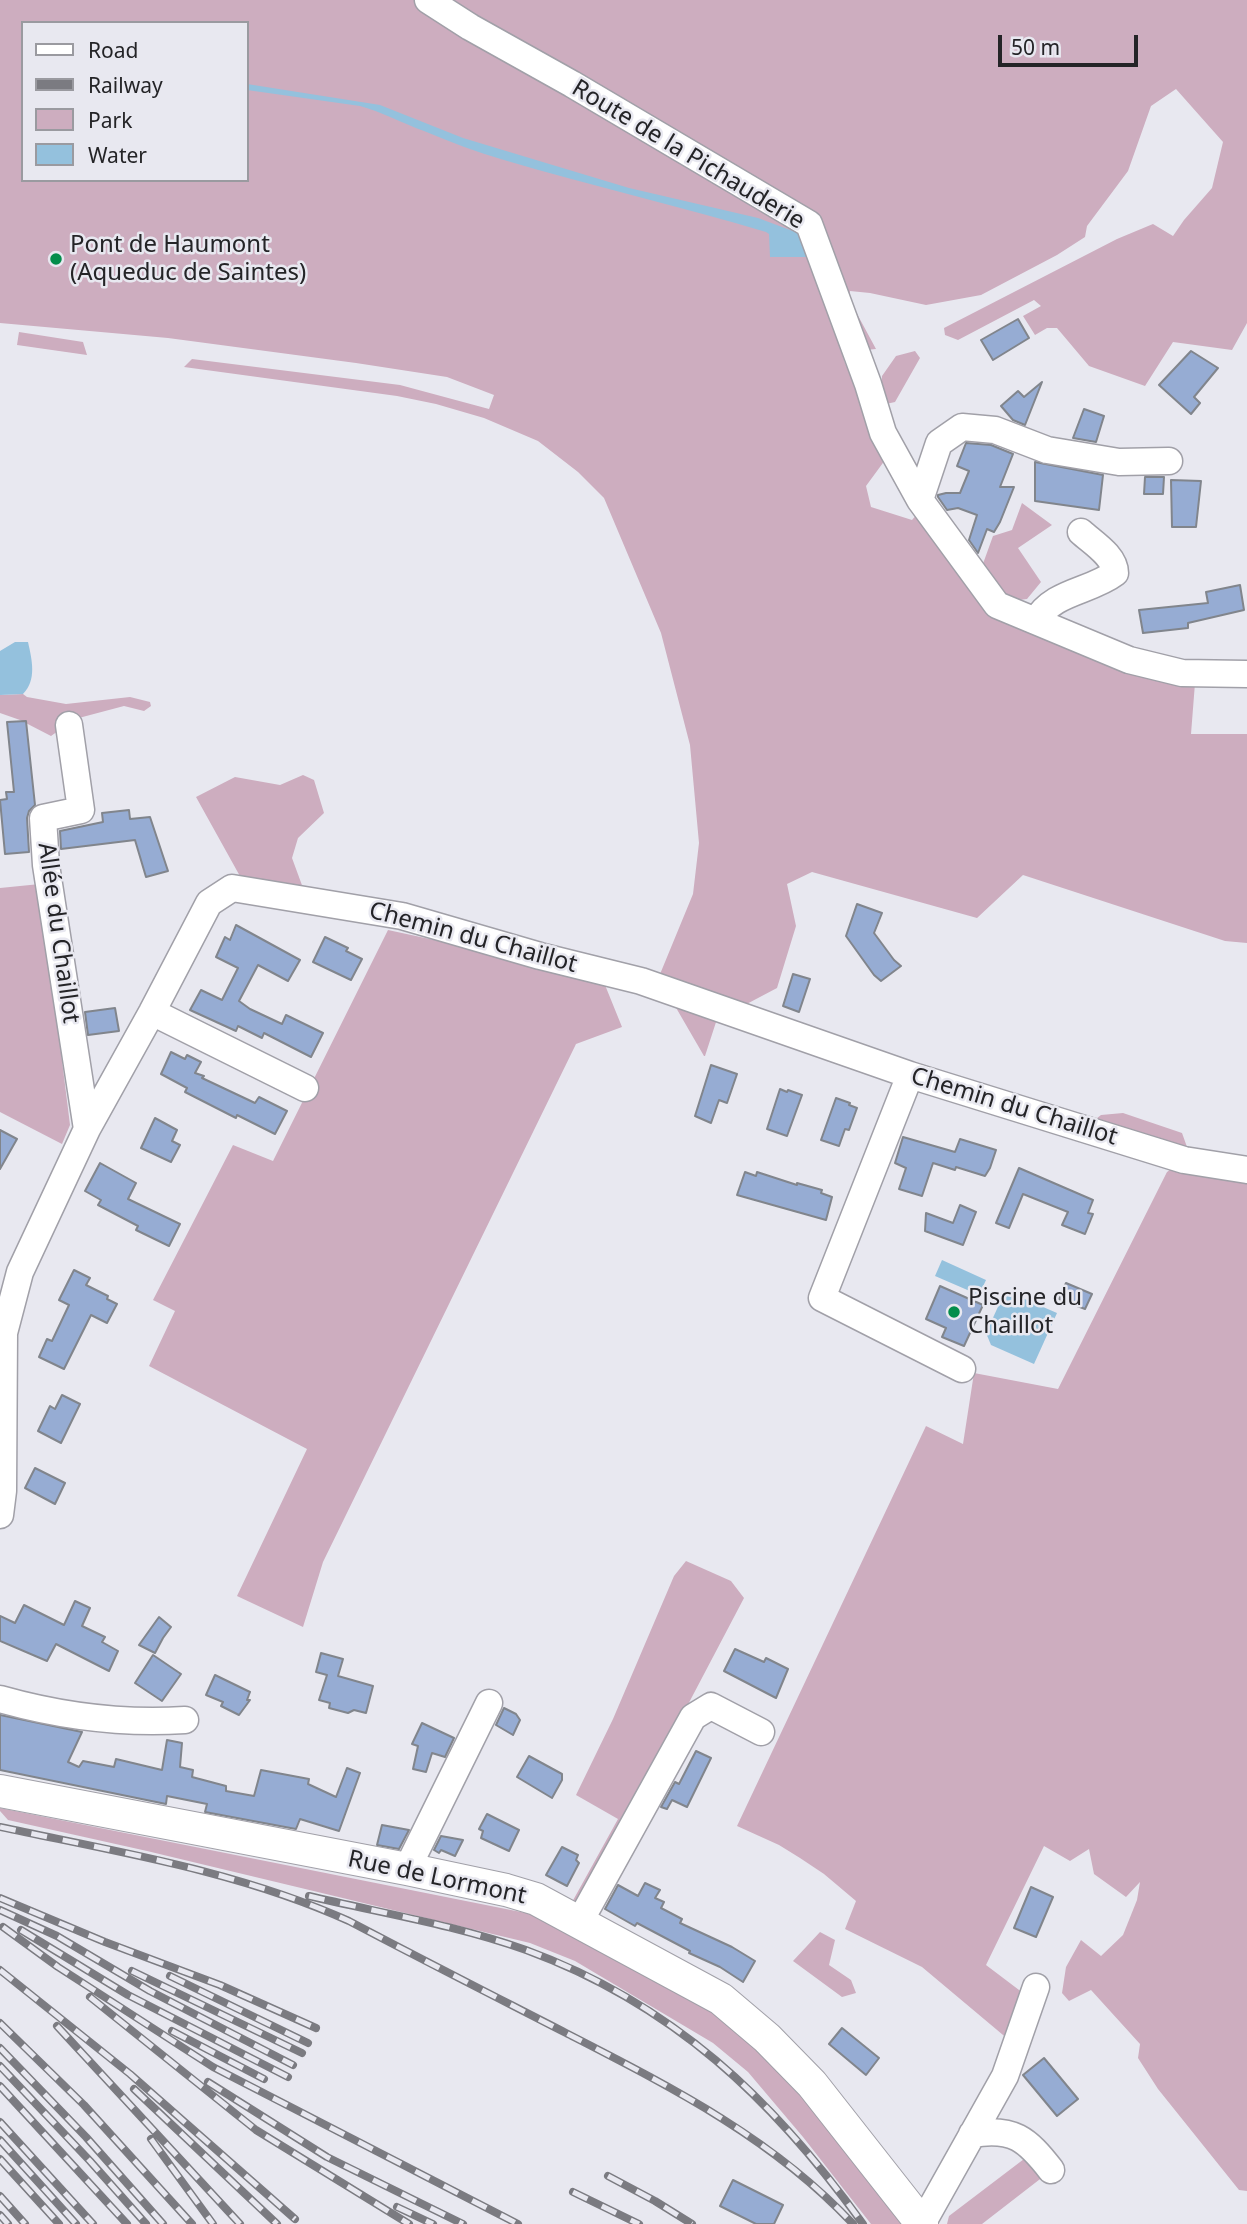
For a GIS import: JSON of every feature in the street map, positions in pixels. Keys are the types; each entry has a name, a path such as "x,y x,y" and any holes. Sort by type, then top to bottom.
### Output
{"main road":[{"name":"Rue de Lormont","path":"0,1791 407,1869 506,1889 536,1899 720,2000 767,2038 812,2084 922,2224"}],"street":[{"name":"Route de la Pichauderie","path":"428,0 809,224 868,384 883,433 920,500 998,605 1129,660 1182,673 1247,674"},
{"path":"920,500 939,443 962,427 995,430 1047,450 1119,462 1169,461"},
{"path":"1036,621 1042,610 1064,595 1115,573 1115,567 1108,557 1081,533"},
{"name":"Allée du Chaillot","path":"69,725 81,810 43,818 46,865 87,1129"},
{"name":"Chemin du Chaillot","path":"0,1515 3,1491 2,1332 20,1272 87,1129 209,903 232,888 402,916 540,956 642,981 910,1076 1184,1160 1247,1170"},
{"path":"152,1012 305,1088"},
{"path":"910,1076 822,1298 962,1369"},
{"path":"0,1699 31,1708 96,1718 154,1722 185,1720"},
{"path":"407,1869 489,1703"},
{"path":"579,1923 693,1717 711,1706 761,1731"},
{"path":"922,2224 1005,2076 1036,1987"},
{"path":"972,2134 1000,2130 1015,2136 1058,2165"}],"green space":[{"path":"0,0 416,0 806,236 845,363 888,456 866,486 871,507 912,520 918,513 997,610 1035,635 1114,669 1124,665 1195,683 1191,734 1247,734 1247,943 1225,941 1023,875 977,918 812,872 787,884 796,926 777,988 741,1007 658,979 693,894 699,843 690,745 661,633 604,498 578,472 538,441 484,418 397,396 184,367 192,359 400,385 489,409 494,395 447,377 168,338 0,323"},
{"path":"439,0 1247,0 1247,323 1232,350 1173,342 1145,386 1089,366 1057,328 1047,328 1035,335 1023,316 1041,306 1034,300 958,340 945,335 944,328 1117,239 1153,224 1173,236 1212,188 1223,142 1176,89 1151,106 1128,171 1087,226 1085,237 981,295 926,305 850,291 849,299 876,349 865,350 822,226"},
{"path":"19,332 83,342 87,355 17,345"},
{"path":"915,351 920,358 895,402 886,404 881,393 882,376 896,356"},
{"path":"1022,503 1052,525 1018,548 1041,582 1027,599 1003,602 980,572 993,536 1012,530"},
{"path":"23,694 66,704 130,697 150,702 151,706 144,711 124,706 75,719 51,736 0,713 0,695"},
{"path":"303,775 314,780 324,813 298,838 292,858 303,888 241,878 196,797 235,777 280,785"},
{"path":"40,884 70,1125 62,1144 0,1112 0,888"},
{"path":"388,930 476,949 605,985 622,1027 576,1044 323,1562 303,1627 237,1596 307,1449 149,1366 175,1311 153,1300 233,1145 273,1161"},
{"path":"675,1006 717,1019 705,1056 704,1056"},
{"path":"1123,1113 1182,1133 1187,1147 1092,1122 1101,1115"},
{"path":"1184,1160 1247,1170 1247,2191 1239,2190 1158,2089 1138,2058 1140,2044 1091,1990 1069,2001 1062,1993 1066,1967 1081,1940 1101,1956 1123,1935 1137,1900 1140,1882 1126,1897 1094,1874 1089,1849 1070,1861 1044,1846 986,1965 1023,1993 1009,2040 922,1967 845,1929 856,1901 824,1874 779,1845 737,1826 926,1426 963,1444 974,1373 1058,1389 1167,1172"},
{"path":"686,1561 731,1581 744,1598 581,1908 571,1904 618,1819 576,1795 613,1719 674,1576"},
{"path":"0,1808 536,1915 711,2011 790,2082 906,2224 871,2224 748,2072 713,2043 575,1961 530,1943 8,1820"},
{"path":"820,1932 835,1940 829,1965 851,1980 856,1993 842,1997 793,1961"},
{"path":"1024,2159 1044,2176 982,2224 947,2224 949,2216"}],"water":[{"path":"248,84 380,105 463,138 629,188 758,218 806,236 812,257 770,257 769,234 766,232 494,157 360,106 248,90"},
{"path":"15,642 28,642 32,676 23,694 0,695 0,651"},
{"path":"942,1260 986,1280 979,1295 935,1276"},
{"path":"1013,1294 1057,1313 1034,1364 991,1345 986,1333 1002,1298"}],"building":[{"path":"1018,319 1029,338 993,360 981,340"},
{"path":"1191,351 1218,368 1194,397 1200,403 1191,414 1159,385"},
{"path":"1042,382 1025,425 1013,420 1001,406 1018,391 1024,397"},
{"path":"1084,409 1104,416 1096,442 1073,438"},
{"path":"966,443 991,445 1013,454 1000,487 1014,487 1000,522 994,532 987,529 978,553 969,540 977,515 958,508 947,510 938,497 946,493 960,493 969,471 957,466"},
{"path":"1035,462 1103,475 1099,510 1035,501"},
{"path":"1145,477 1164,477 1163,494 1144,494"},
{"path":"1171,480 1201,481 1196,527 1172,527"},
{"path":"1240,585 1244,610 1188,623 1188,628 1143,633 1139,610 1208,603 1206,592"},
{"path":"26,721 35,805 27,818 29,852 5,854 0,800 7,799 6,792 14,792 7,722"},
{"path":"129,810 130,819 150,817 168,871 146,877 135,840 61,849 60,831 103,822 102,813"},
{"path":"857,904 882,913 874,933 901,966 881,981 846,936"},
{"path":"236,925 300,960 288,981 258,965 239,1001 282,1024 286,1015 323,1033 311,1057 264,1033 262,1038 238,1026 236,1031 190,1010 201,990 222,1000 238,968 216,957 225,937 230,940"},
{"path":"325,937 348,948 346,951 362,959 351,980 313,962"},
{"path":"793,974 810,979 799,1012 783,1006"},
{"path":"115,1008 119,1031 88,1035 85,1012"},
{"path":"171,1052 185,1059 187,1055 201,1062 195,1073 204,1076 202,1078 255,1103 259,1097 287,1111 275,1134 185,1092 187,1088 161,1074"},
{"path":"711,1065 737,1074 727,1103 719,1100 711,1123 695,1116"},
{"path":"780,1089 802,1095 787,1136 767,1129"},
{"path":"836,1098 857,1108 849,1130 845,1129 839,1146 821,1140"},
{"path":"155,1118 177,1130 172,1141 180,1145 171,1162 141,1148"},
{"path":"0,1130 17,1139 0,1169"},
{"path":"903,1137 955,1152 960,1139 996,1150 985,1176 933,1163 922,1196 899,1189 906,1168 895,1163"},
{"path":"100,1163 136,1183 128,1199 180,1224 169,1246 136,1230 138,1226 98,1205 101,1200 85,1191"},
{"path":"1019,1168 1093,1200 1088,1213 1093,1214 1085,1234 1062,1225 1068,1212 1023,1194 1009,1228 996,1223"},
{"path":"745,1172 756,1176 757,1172 822,1190 821,1193 832,1197 826,1220 737,1195"},
{"path":"960,1205 976,1212 963,1245 925,1231 926,1213 953,1223"},
{"path":"74,1270 90,1278 86,1285 108,1296 107,1299 117,1304 107,1323 91,1315 64,1369 39,1357 47,1339 52,1341 69,1305 59,1300"},
{"path":"1066,1283 1092,1294 1085,1309 1059,1299"},
{"name":"Piscine du Chaillot","path":"940,1286 983,1305 964,1346 942,1337 946,1328 926,1319"},
{"path":"62,1395 80,1404 61,1443 38,1431 50,1406 55,1409"},
{"path":"35,1468 65,1483 55,1504 25,1488"},
{"path":"75,1601 90,1608 82,1626 105,1637 102,1642 118,1651 109,1671 56,1644 47,1661 0,1641 0,1616 15,1623 24,1605 64,1625"},
{"path":"159,1617 171,1627 155,1653 139,1645"},
{"path":"735,1649 764,1662 766,1658 788,1669 776,1698 724,1671"},
{"path":"321,1653 343,1659 338,1676 373,1686 366,1713 354,1710 348,1713 329,1708 330,1703 319,1700 327,1675 316,1672"},
{"path":"153,1655 181,1674 162,1701 135,1683"},
{"path":"215,1675 250,1692 247,1700 250,1700 239,1715 221,1706 223,1702 206,1695"},
{"path":"504,1708 516,1714 520,1720 513,1735 496,1725"},
{"path":"0,1715 82,1732 68,1762 79,1767 83,1761 114,1767 116,1759 162,1770 167,1740 182,1743 180,1767 193,1770 192,1777 226,1786 226,1791 254,1796 261,1770 309,1779 308,1784 336,1797 347,1768 360,1773 339,1831 300,1819 296,1829 205,1812 207,1804 167,1796 166,1804 0,1770"},
{"path":"422,1723 454,1738 445,1757 432,1753 426,1772 413,1769 418,1746 412,1744"},
{"path":"696,1751 711,1758 687,1807 672,1800 667,1809 661,1807 675,1782 679,1784"},
{"path":"529,1756 562,1774 562,1780 552,1798 517,1777"},
{"path":"487,1814 519,1830 509,1851 481,1838 483,1831 479,1829"},
{"path":"382,1825 409,1830 399,1849 377,1845"},
{"path":"441,1836 463,1840 455,1856 434,1850"},
{"path":"562,1847 578,1855 576,1860 579,1863 567,1886 546,1875"},
{"path":"645,1883 660,1890 655,1898 664,1902 661,1908 682,1919 680,1923 755,1961 743,1982 720,1967 689,1953 690,1951 605,1909 618,1885 638,1896"},
{"path":"1031,1887 1053,1897 1036,1937 1014,1928"},
{"path":"842,2028 879,2058 866,2075 829,2044"},
{"path":"1044,2058 1078,2099 1057,2116 1023,2075"},
{"path":"733,2180 783,2205 774,2224 756,2224 720,2206"}],"railway":[{"path":"0,1827 221,1876 307,1904 349,1921 643,2073 718,2116 789,2165 853,2224"},
{"path":"309,1896 446,1926 500,1941 579,1972 628,1998 673,2027 716,2060 756,2097 793,2136 863,2224"},
{"path":"0,1898 105,1942 220,1985 316,2028"},
{"path":"0,1910 57,1936 150,1991 293,2065"},
{"path":"3,1927 58,1967 213,2067 518,2224"},
{"path":"21,1930 128,1995 288,2077"},
{"path":"0,1970 130,2074 295,2219"},
{"path":"132,1971 302,2053"},
{"path":"170,1976 308,2043"},
{"path":"90,1997 256,2130 409,2224"},
{"path":"0,2023 84,2105 192,2224"},
{"path":"57,2026 240,2224"},
{"path":"172,2031 264,2079"},
{"path":"0,2048 86,2137 163,2224"},
{"path":"0,2066 146,2224"},
{"path":"208,2082 327,2157 463,2224"},
{"path":"0,2086 127,2224"},
{"path":"134,2089 277,2224"},
{"path":"0,2122 93,2224"},
{"path":"151,2139 213,2224"},
{"path":"0,2140 76,2224"},
{"path":"0,2159 59,2224"},
{"path":"608,2176 692,2224"},
{"path":"573,2192 639,2224"},
{"path":"0,2196 25,2224"},
{"path":"397,2207 433,2224"},
{"path":"0,2215 8,2224"}],"place":[{"name":"Pont de Haumont (Aqueduc de Saintes)","path":"56,259"},
{"name":"Piscine du Chaillot","path":"954,1312"}]}
